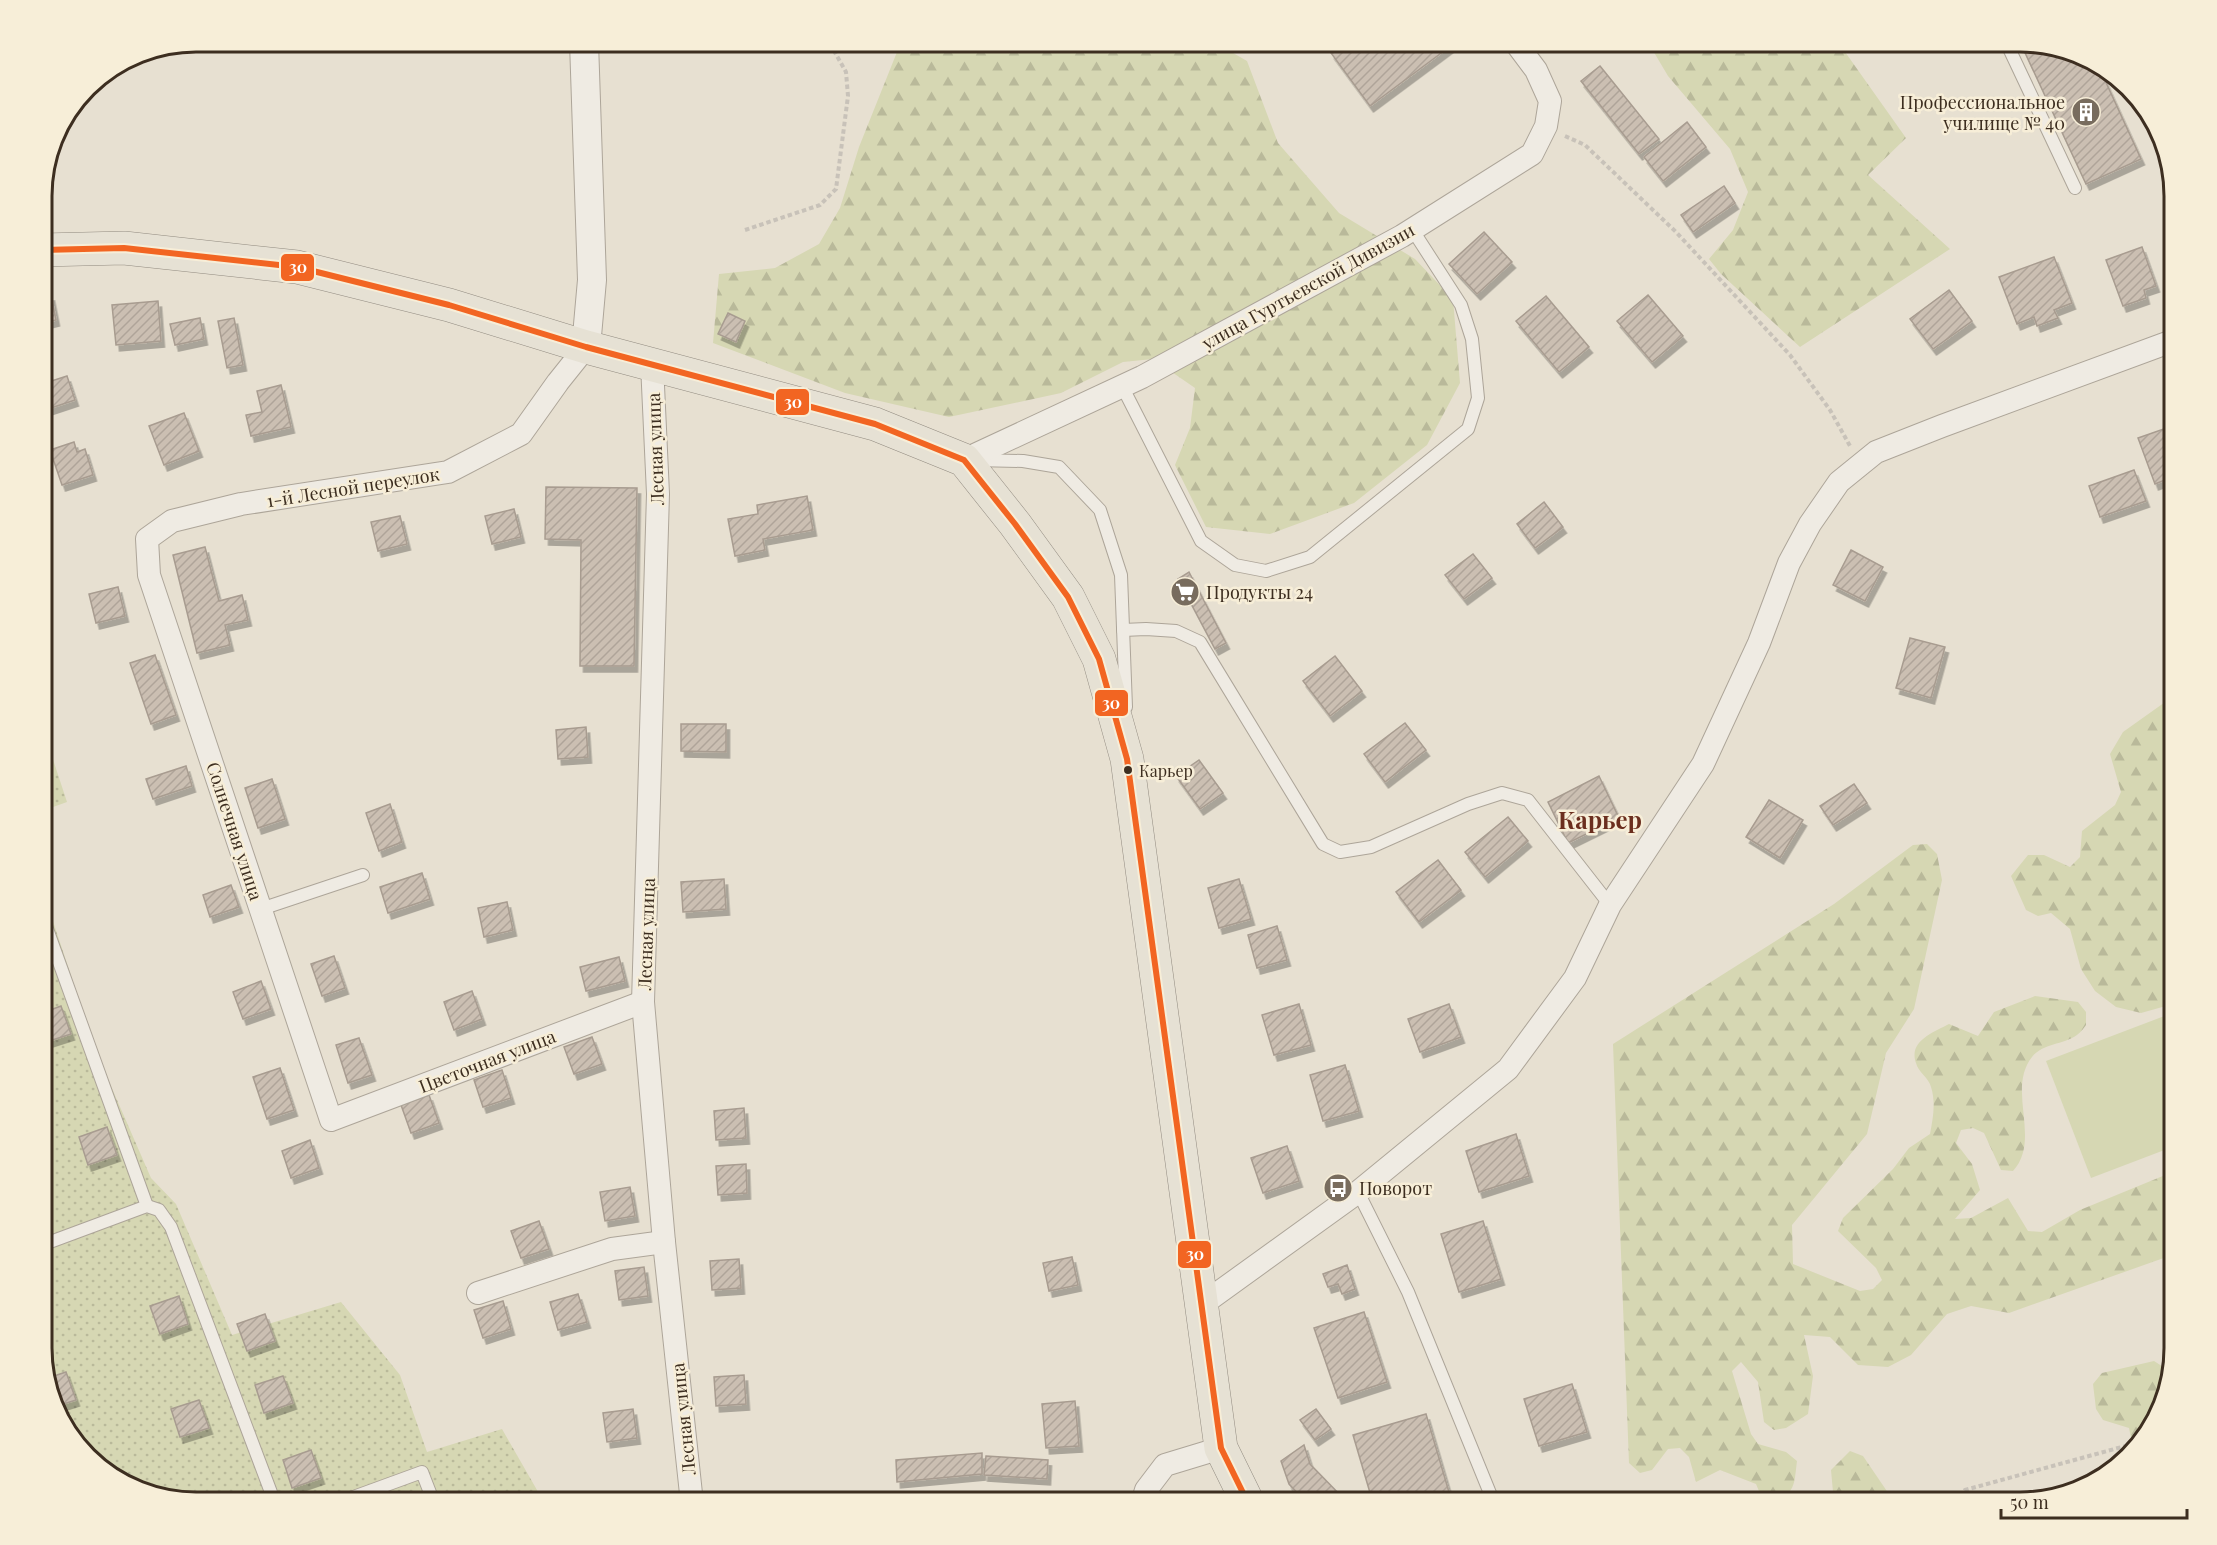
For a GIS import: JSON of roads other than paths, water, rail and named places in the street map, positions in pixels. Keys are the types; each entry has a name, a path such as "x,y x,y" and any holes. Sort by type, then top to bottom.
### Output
{"main road":[{"path":"53,250 124,249 297,267 449,305 586,347 875,424 964,460 1015,524 1068,597 1099,659 1127,759 1221,1448 1243,1492"}],"street":[{"path":"584,52 592,280 586,347"},
{"name":"улица Гуртьевской Дивизии","path":"964,460 1163,366 1412,229 1532,154 1546,126 1550,101 1536,70 1522,52"},
{"path":"1200,1305 1358,1192 1508,1069 1575,978 1610,905 1703,764 1759,643 1789,564 1810,524 1839,482 1876,452 2164,344"},
{"name":"1-й Лесной переулок","path":"147,539 172,521 241,504 448,472 521,434 586,347"},
{"name":"Лесная улица","path":"652,364 658,494 644,1002 664,1242 691,1492"},
{"name":"Солнечная улица","path":"147,539 149,575 331,1120"},
{"name":"Цветочная улица","path":"331,1120 644,1002"},
{"path":"477,1293 612,1249 664,1242"},
{"path":"1145,1492 1166,1464 1221,1448"}],"lane":[{"path":"2011,52 2075,189"},
{"path":"1122,386 1201,541 1235,565 1266,571 1310,556 1468,429 1478,398 1472,339 1461,304 1412,229"},
{"path":"964,460 1023,462 1059,467 1100,510 1121,575 1127,759"},
{"path":"1123,630 1176,631 1200,642 1323,843 1340,852 1371,847 1468,804 1502,793 1528,800 1610,905"},
{"path":"261,909 363,875"},
{"path":"53,945 147,1206"},
{"path":"1358,1192 1408,1292 1490,1492"},
{"path":"53,1241 147,1206 159,1210 171,1227 270,1492"},
{"path":"367,1492 422,1472 430,1492"}],"place":[{"name":"Профессиональное училище № 40","path":"2086,112"},
{"name":"Продукты 24","path":"1185,592"},
{"name":"Карьер","path":"1128,770"},
{"name":"Поворот","path":"1338,1188"}],"district":[{"name":"Карьер","path":"1600,819"}]}
